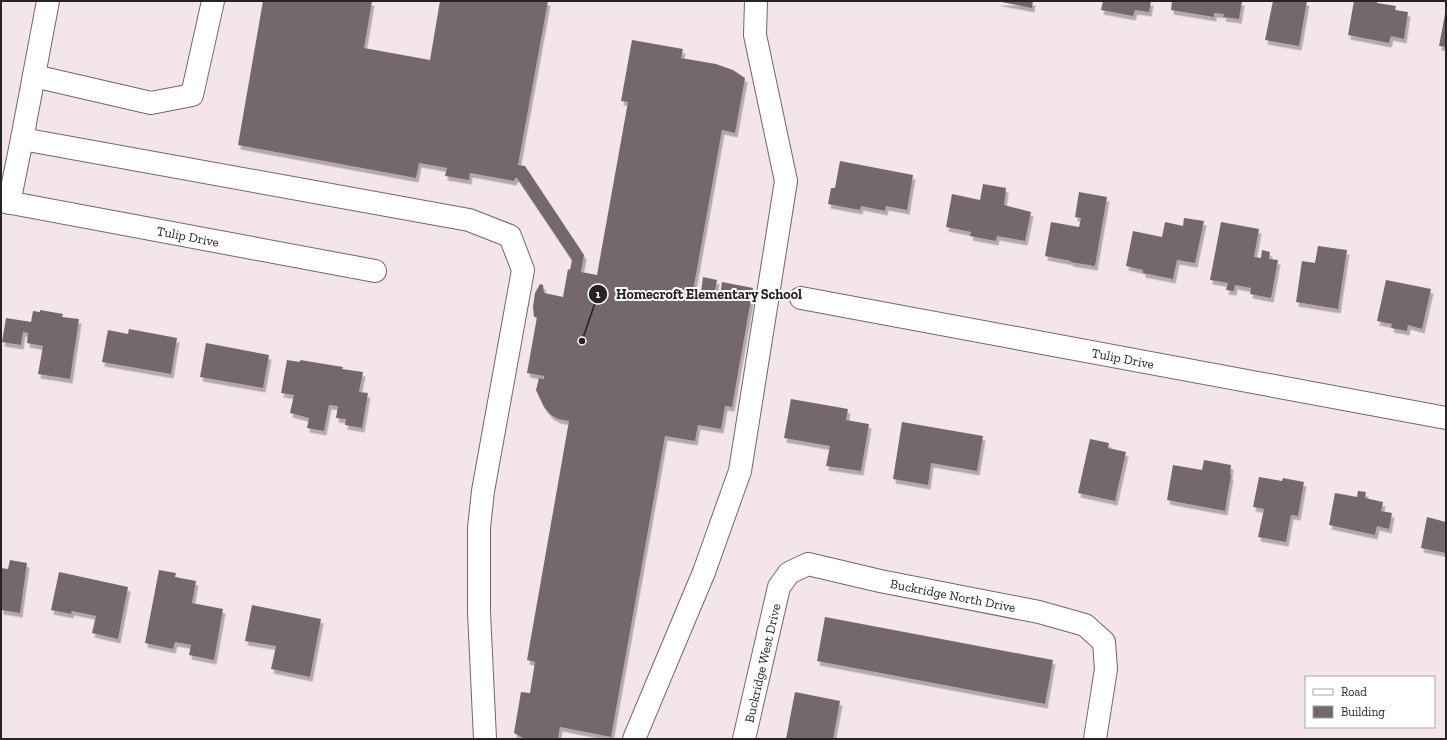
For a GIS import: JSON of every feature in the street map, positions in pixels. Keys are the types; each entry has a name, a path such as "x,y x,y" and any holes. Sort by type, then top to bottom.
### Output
{"street":[{"path":"5,202 22,139 48,1"},
{"path":"34,76 151,103 192,95 213,1"},
{"path":"634,739 704,572 740,471 786,181 755,35 756,1"},
{"path":"22,139 469,220 510,236 523,270 483,491 479,528 479,612 486,739"},
{"name":"Tulip Drive","path":"5,202 375,271"},
{"name":"Tulip Drive","path":"801,298 1446,418"},
{"name":"Buckridge North Drive","path":"779,587 789,573 808,564 880,581 1039,612 1085,625 1104,642 1106,668 1095,739"},
{"name":"Buckridge West Drive","path":"744,739 779,587"}],"building":[{"path":"263,1 372,1 364,48 430,60 440,1 548,1 518,165 525,166 584,255 581,272 597,275 628,102 621,101 632,40 683,49 681,58 716,64 733,70 745,78 735,133 722,130 693,291 701,293 703,277 717,280 714,295 720,296 722,282 753,288 732,407 725,406 721,429 698,425 695,441 665,436 611,737 560,727 558,739 525,739 514,733 521,692 530,693 535,662 527,660 569,421 558,419 551,415 544,407 536,390 539,378 544,379 544,376 527,373 537,317 534,317 533,307 535,293 540,284 543,285 544,293 563,297 568,269 570,270 572,260 517,178 515,178 514,181 470,173 469,180 445,176 447,168 419,163 416,178 238,145"},
{"path":"996,1 1033,1 1032,8"},
{"path":"1103,1 1151,1 1149,12 1135,10 1133,16 1101,10"},
{"path":"1172,1 1242,1 1239,19 1223,17 1224,14 1214,13 1214,17 1171,10"},
{"path":"1273,1 1307,1 1299,46 1265,40"},
{"path":"1354,1 1377,1 1377,3 1396,6 1395,10 1408,12 1404,39 1391,36 1389,43 1348,35"},
{"path":"1446,14 1446,47 1439,46"},
{"path":"840,161 913,175 907,210 886,206 885,211 861,206 860,210 828,204 831,188 835,188"},
{"path":"983,184 1006,188 1004,205 1031,212 1025,241 997,236 996,241 970,236 971,232 946,227 952,194 980,200"},
{"path":"1079,192 1107,197 1095,266 1045,256 1051,222 1079,227 1081,218 1075,217"},
{"path":"1184,218 1204,221 1195,263 1177,260 1173,279 1143,273 1143,270 1126,266 1133,231 1162,237 1165,222 1183,226"},
{"path":"1221,222 1259,229 1254,257 1261,258 1262,250 1270,252 1269,259 1278,260 1271,298 1250,294 1251,288 1235,285 1234,291 1226,290 1228,283 1210,280"},
{"path":"1318,246 1347,250 1338,309 1296,302 1302,261 1315,263"},
{"path":"1386,280 1431,289 1422,329 1408,325 1407,331 1391,328 1392,324 1377,321"},
{"path":"40,310 63,314 62,317 79,319 70,379 38,374 43,346 27,343 28,333 23,332 21,345 2,342 6,318 31,322 33,311 40,312"},
{"path":"129,329 177,338 171,374 102,362 108,330 128,334"},
{"path":"206,343 269,355 263,388 200,377"},
{"path":"287,360 300,362 300,360 363,372 359,392 368,393 362,428 345,425 346,419 336,418 338,406 329,405 324,431 307,428 309,418 290,413 294,395 281,393"},
{"path":"791,399 848,409 846,420 869,424 861,471 826,466 830,446 784,438"},
{"path":"902,422 983,436 977,471 931,463 928,485 893,479"},
{"path":"1090,439 1109,443 1108,448 1126,452 1115,501 1078,493"},
{"path":"1204,460 1231,465 1231,475 1225,511 1167,500 1173,465 1202,470"},
{"path":"1259,477 1282,481 1283,478 1304,482 1298,516 1291,515 1286,542 1258,537 1264,509 1253,507"},
{"path":"1358,491 1366,492 1365,498 1383,502 1381,511 1392,513 1389,529 1377,526 1375,535 1329,525 1335,493 1357,497"},
{"path":"1427,517 1446,522 1446,553 1421,548"},
{"path":"10,560 27,563 20,613 1,610 1,568 8,569"},
{"path":"159,570 176,573 175,577 196,581 192,603 223,609 214,660 189,655 191,645 175,642 173,649 145,643"},
{"path":"59,572 128,587 118,639 92,633 96,616 72,611 71,614 51,610"},
{"path":"252,605 321,619 310,677 271,669 276,646 245,641"},
{"path":"825,617 1053,660 1045,704 817,661"},
{"path":"795,692 840,701 833,739 786,739"}],"place":[{"name":"Homecroft Elementary School","path":"582,341"}]}
